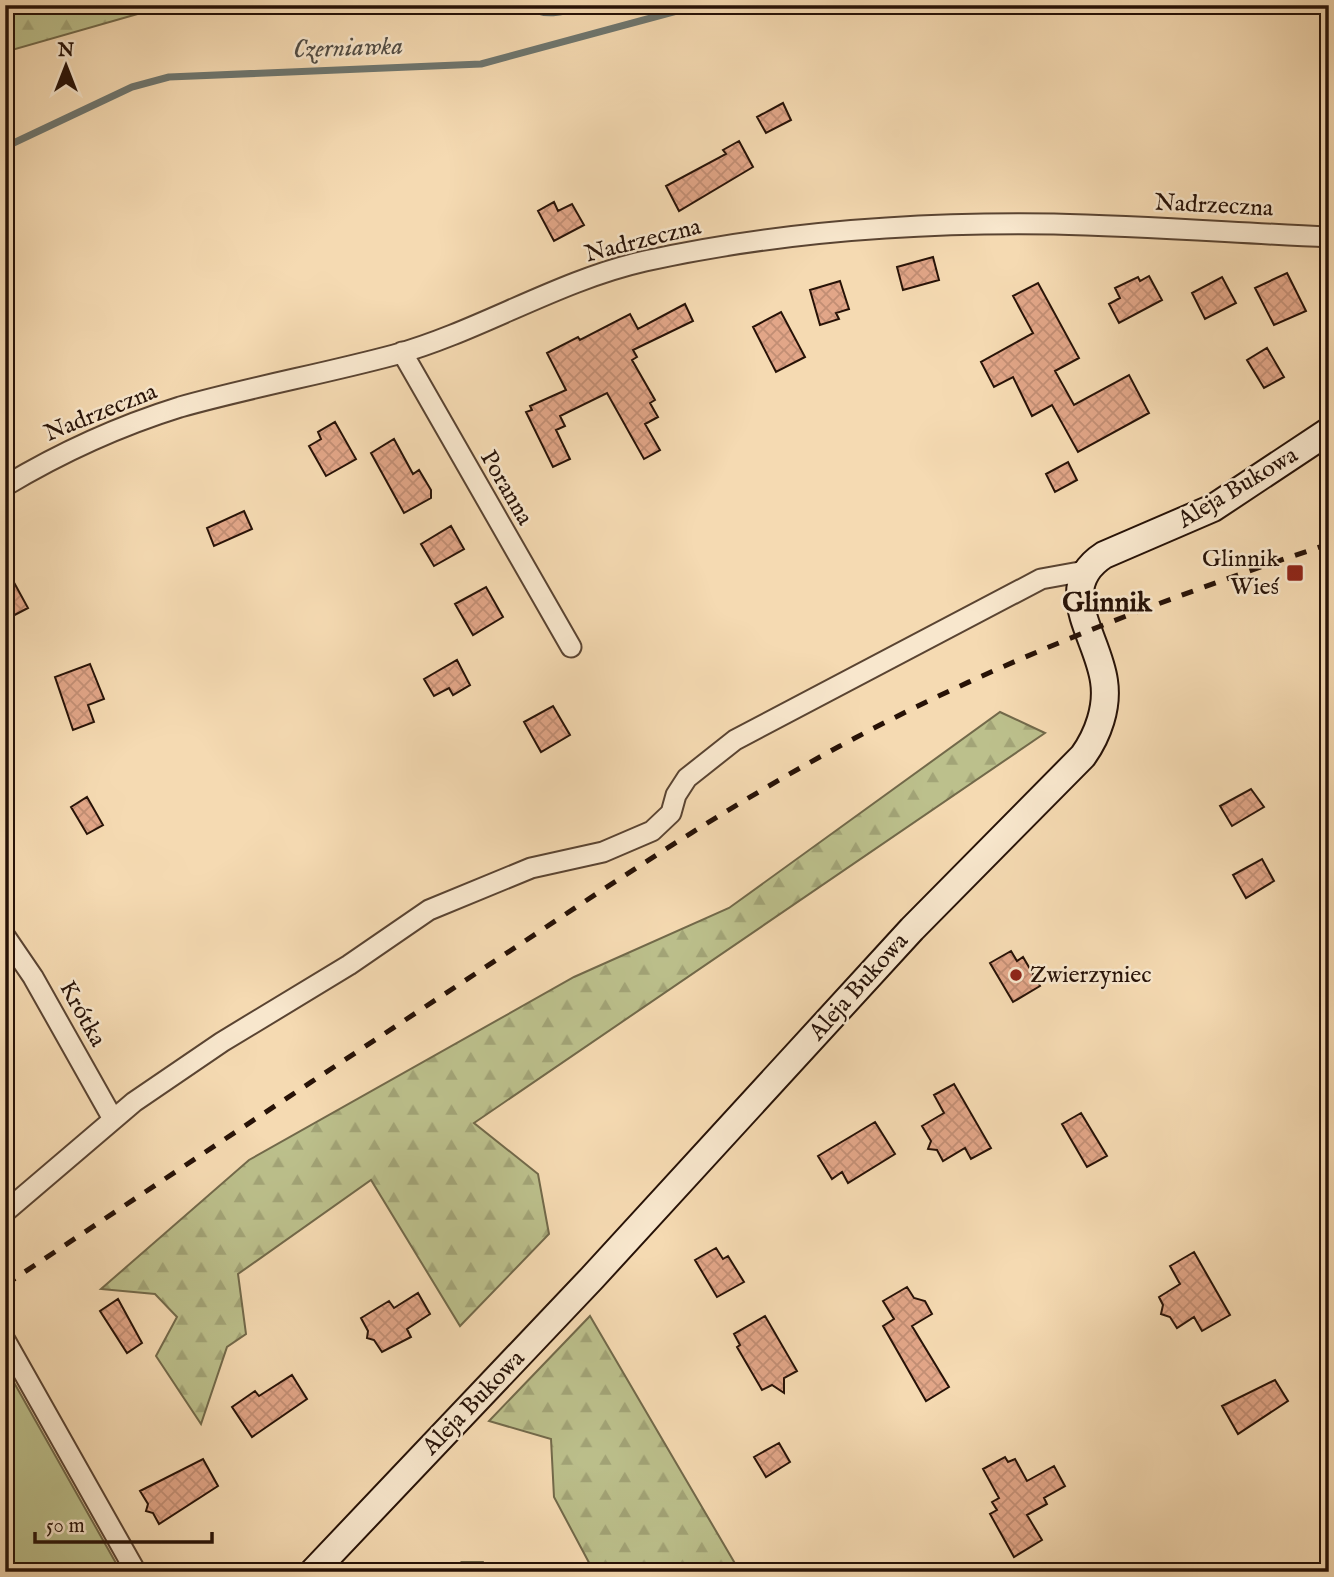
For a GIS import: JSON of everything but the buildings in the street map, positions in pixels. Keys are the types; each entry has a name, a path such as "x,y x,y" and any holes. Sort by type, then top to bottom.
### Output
{"street":[{"name":"Nadrzeczna","path":"5,486 42,464 129,424 181,407 402,352 464,331 618,268 723,247 872,230 973,225 1145,227 1329,237"},
{"name":"Poranna","path":"402,352 571,647"},
{"name":"Aleja Bukowa","path":"313,1572 592,1278 912,929 1083,757 1100,722 1105,693 1104,679 1079,599 1085,571 1104,555 1213,508 1249,487 1329,431"},
{"path":"5,1212 113,1119 222,1042 349,965 429,910 531,868 603,852 652,831 671,813 676,795 687,778 735,740 1041,579 1085,571"},
{"name":"Krótka","path":"5,936 33,977 113,1119"},
{"path":"5,1340 136,1572"}],"green space":[{"path":"5,5 169,5 5,52"},
{"path":"1000,712 1045,733 474,1123 538,1174 549,1234 460,1326 371,1180 238,1274 246,1334 227,1347 201,1424 156,1356 177,1317 155,1294 101,1289 249,1160 574,977 729,908"},
{"path":"590,1316 740,1572 594,1572 554,1497 551,1439 489,1421"},
{"path":"5,1366 12,1379 121,1572 5,1572"},
{"path":"462,1562 483,1562 490,1572 469,1572"}],"water":[{"path":"524,5 598,5 550,15 532,11"}],"waterway":[{"name":"Czerniawka","path":"5,147 132,87 169,77 481,64 699,5"}],"railway":[{"path":"5,1285 617,881 806,765 912,709 1028,656 1147,608 1329,544"}],"place":[{"name":"Glinnik Wieś","path":"1295,573"},
{"name":"Zwierzyniec","path":"1016,975"}],"district":[{"name":"Glinnik","path":"1107,603"}]}
